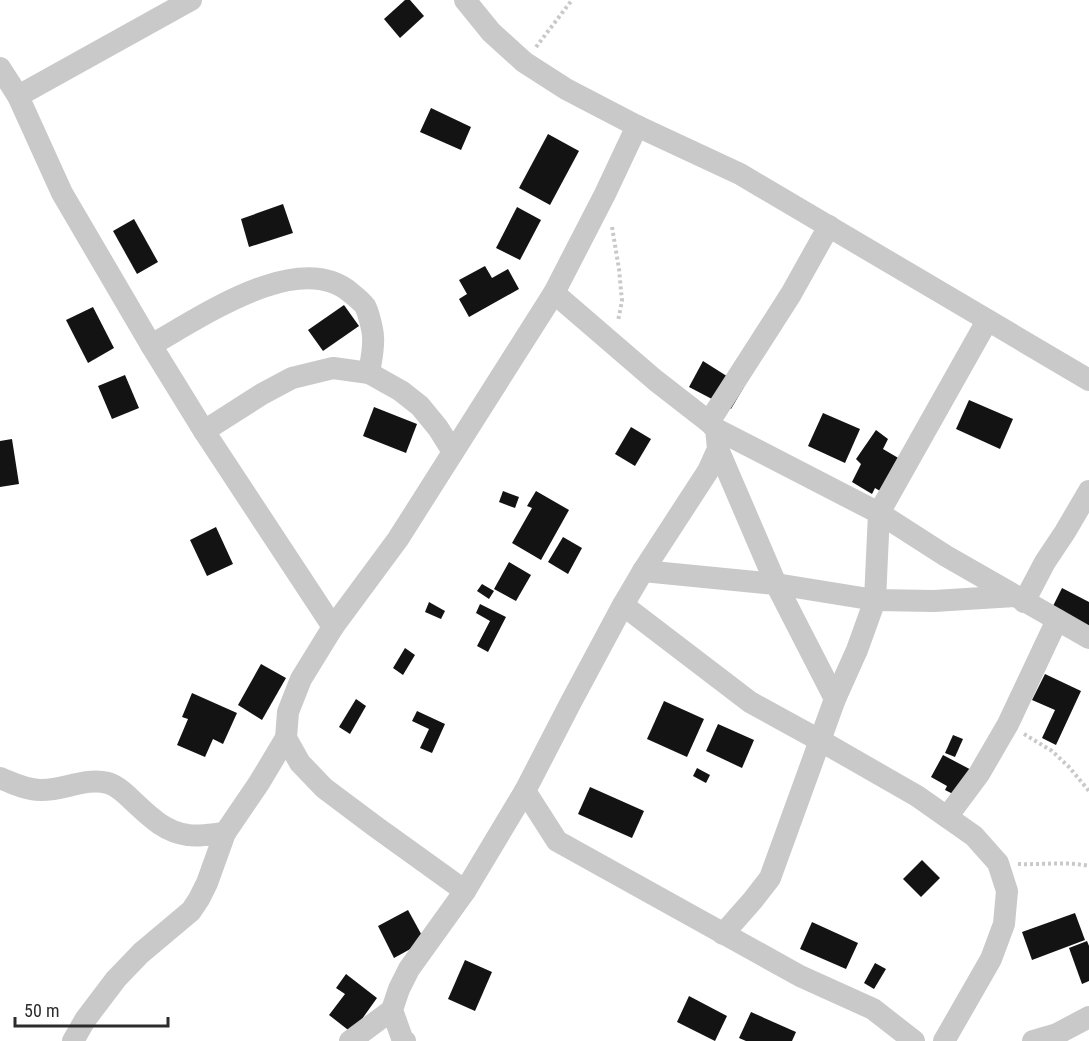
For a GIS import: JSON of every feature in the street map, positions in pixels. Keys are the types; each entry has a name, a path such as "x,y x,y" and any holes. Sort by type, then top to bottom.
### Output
{"street":[{"path":"18,96 191,0"},
{"path":"465,0 491,32 525,62 566,89 637,126 740,174 1089,380"},
{"path":"0,68 18,96 62,193 151,345 204,431 333,627"},
{"path":"73,1041 85,1020 116,979 200,899 225,833 260,783 286,738 288,712 301,679 333,627 398,539 554,293 637,126"},
{"path":"350,1041 392,1010 409,969 465,891 525,791 623,605 708,471 714,433 829,226"},
{"path":"151,345 237,297 286,280 312,277 334,282 350,292 366,307 373,336 369,373"},
{"path":"554,293 714,433 879,513 946,556 1089,638"},
{"path":"723,934 770,878 835,699 857,650 875,600 879,513 987,321"},
{"path":"204,431 292,378 333,368 369,373 401,391 420,406 438,428 453,452"},
{"path":"714,433 776,584 835,699"},
{"path":"1019,599 1065,532 1089,491"},
{"path":"643,572 776,584 875,600 1019,599"},
{"path":"623,605 750,702 917,796 974,836 998,863 1007,891 1004,924 991,959 944,1041"},
{"path":"947,817 980,774 1008,724 1057,620"},
{"path":"286,738 300,763 324,788 465,891"},
{"path":"0,778 19,786 39,790 93,782 110,783 125,793 149,817 167,829 189,836 225,833"},
{"path":"525,791 557,841 800,976 873,1009 914,1041"},
{"path":"392,1010 405,1041"},
{"path":"1046,1039 1089,1017"}],"path":[{"path":"525,62 572,0"},
{"path":"605,194 614,233 621,291 614,345"},
{"path":"1008,724 1052,751 1089,791"},
{"path":"998,863 1042,865 1058,862 1089,866"}],"building":[{"path":"405,0 410,0 424,16 400,38 384,19"},
{"path":"431,108 471,127 461,150 420,132"},
{"path":"548,134 579,151 550,205 519,188"},
{"path":"283,204 293,233 249,247 241,219"},
{"path":"517,207 541,220 520,260 496,248"},
{"path":"134,219 158,262 137,274 113,231"},
{"path":"485,266 492,278 508,269 519,289 469,317 459,299 467,294 459,280"},
{"path":"344,305 359,326 323,351 308,330"},
{"path":"93,307 114,348 88,363 66,320"},
{"path":"703,361 744,387 731,409 689,387"},
{"path":"125,375 139,408 112,419 98,386"},
{"path":"969,400 1013,419 1000,449 956,429"},
{"path":"374,407 417,424 406,453 363,436"},
{"path":"823,413 860,429 845,463 808,446"},
{"path":"631,427 651,439 635,466 615,454"},
{"path":"876,430 888,439 883,449 912,466 895,500 875,488 872,494 852,482 861,464 856,459"},
{"path":"12,439 19,484 0,487 0,441"},
{"path":"503,491 519,497 515,508 499,502"},
{"path":"536,491 569,510 541,560 512,543 532,508 527,506"},
{"path":"216,527 233,564 207,576 190,540"},
{"path":"563,537 582,548 568,574 548,562"},
{"path":"509,562 531,575 516,601 494,589"},
{"path":"482,584 494,591 489,599 477,591"},
{"path":"1062,588 1089,602 1089,630 1049,614"},
{"path":"429,602 445,611 441,619 425,612"},
{"path":"480,604 506,617 488,652 477,646 490,621 476,613"},
{"path":"405,648 415,655 403,675 393,668"},
{"path":"261,664 286,678 262,720 238,705"},
{"path":"1045,674 1081,691 1056,745 1042,738 1055,710 1032,700"},
{"path":"192,693 237,713 223,744 213,739 205,757 177,745 188,719 182,717"},
{"path":"356,699 366,706 350,734 339,727"},
{"path":"664,701 704,719 687,757 647,739"},
{"path":"417,711 445,724 432,753 420,748 429,729 412,721"},
{"path":"718,724 754,740 742,768 706,751"},
{"path":"953,735 963,739 955,757 945,753"},
{"path":"943,755 979,774 961,798 945,790 947,786 931,777"},
{"path":"697,768 710,775 706,783 693,776"},
{"path":"590,787 644,811 632,838 578,814"},
{"path":"922,860 940,878 921,897 903,879"},
{"path":"408,910 425,941 394,958 378,926"},
{"path":"1075,913 1085,940 1032,960 1022,932"},
{"path":"812,922 858,943 846,969 800,949"},
{"path":"1087,941 1089,981 1082,984 1069,948"},
{"path":"465,960 492,972 475,1011 448,999"},
{"path":"875,963 886,969 874,989 864,983"},
{"path":"346,974 377,998 352,1033 329,1015 345,994 336,988"},
{"path":"689,996 727,1016 715,1041 677,1022"},
{"path":"751,1012 796,1032 792,1041 746,1041 739,1038"}]}
